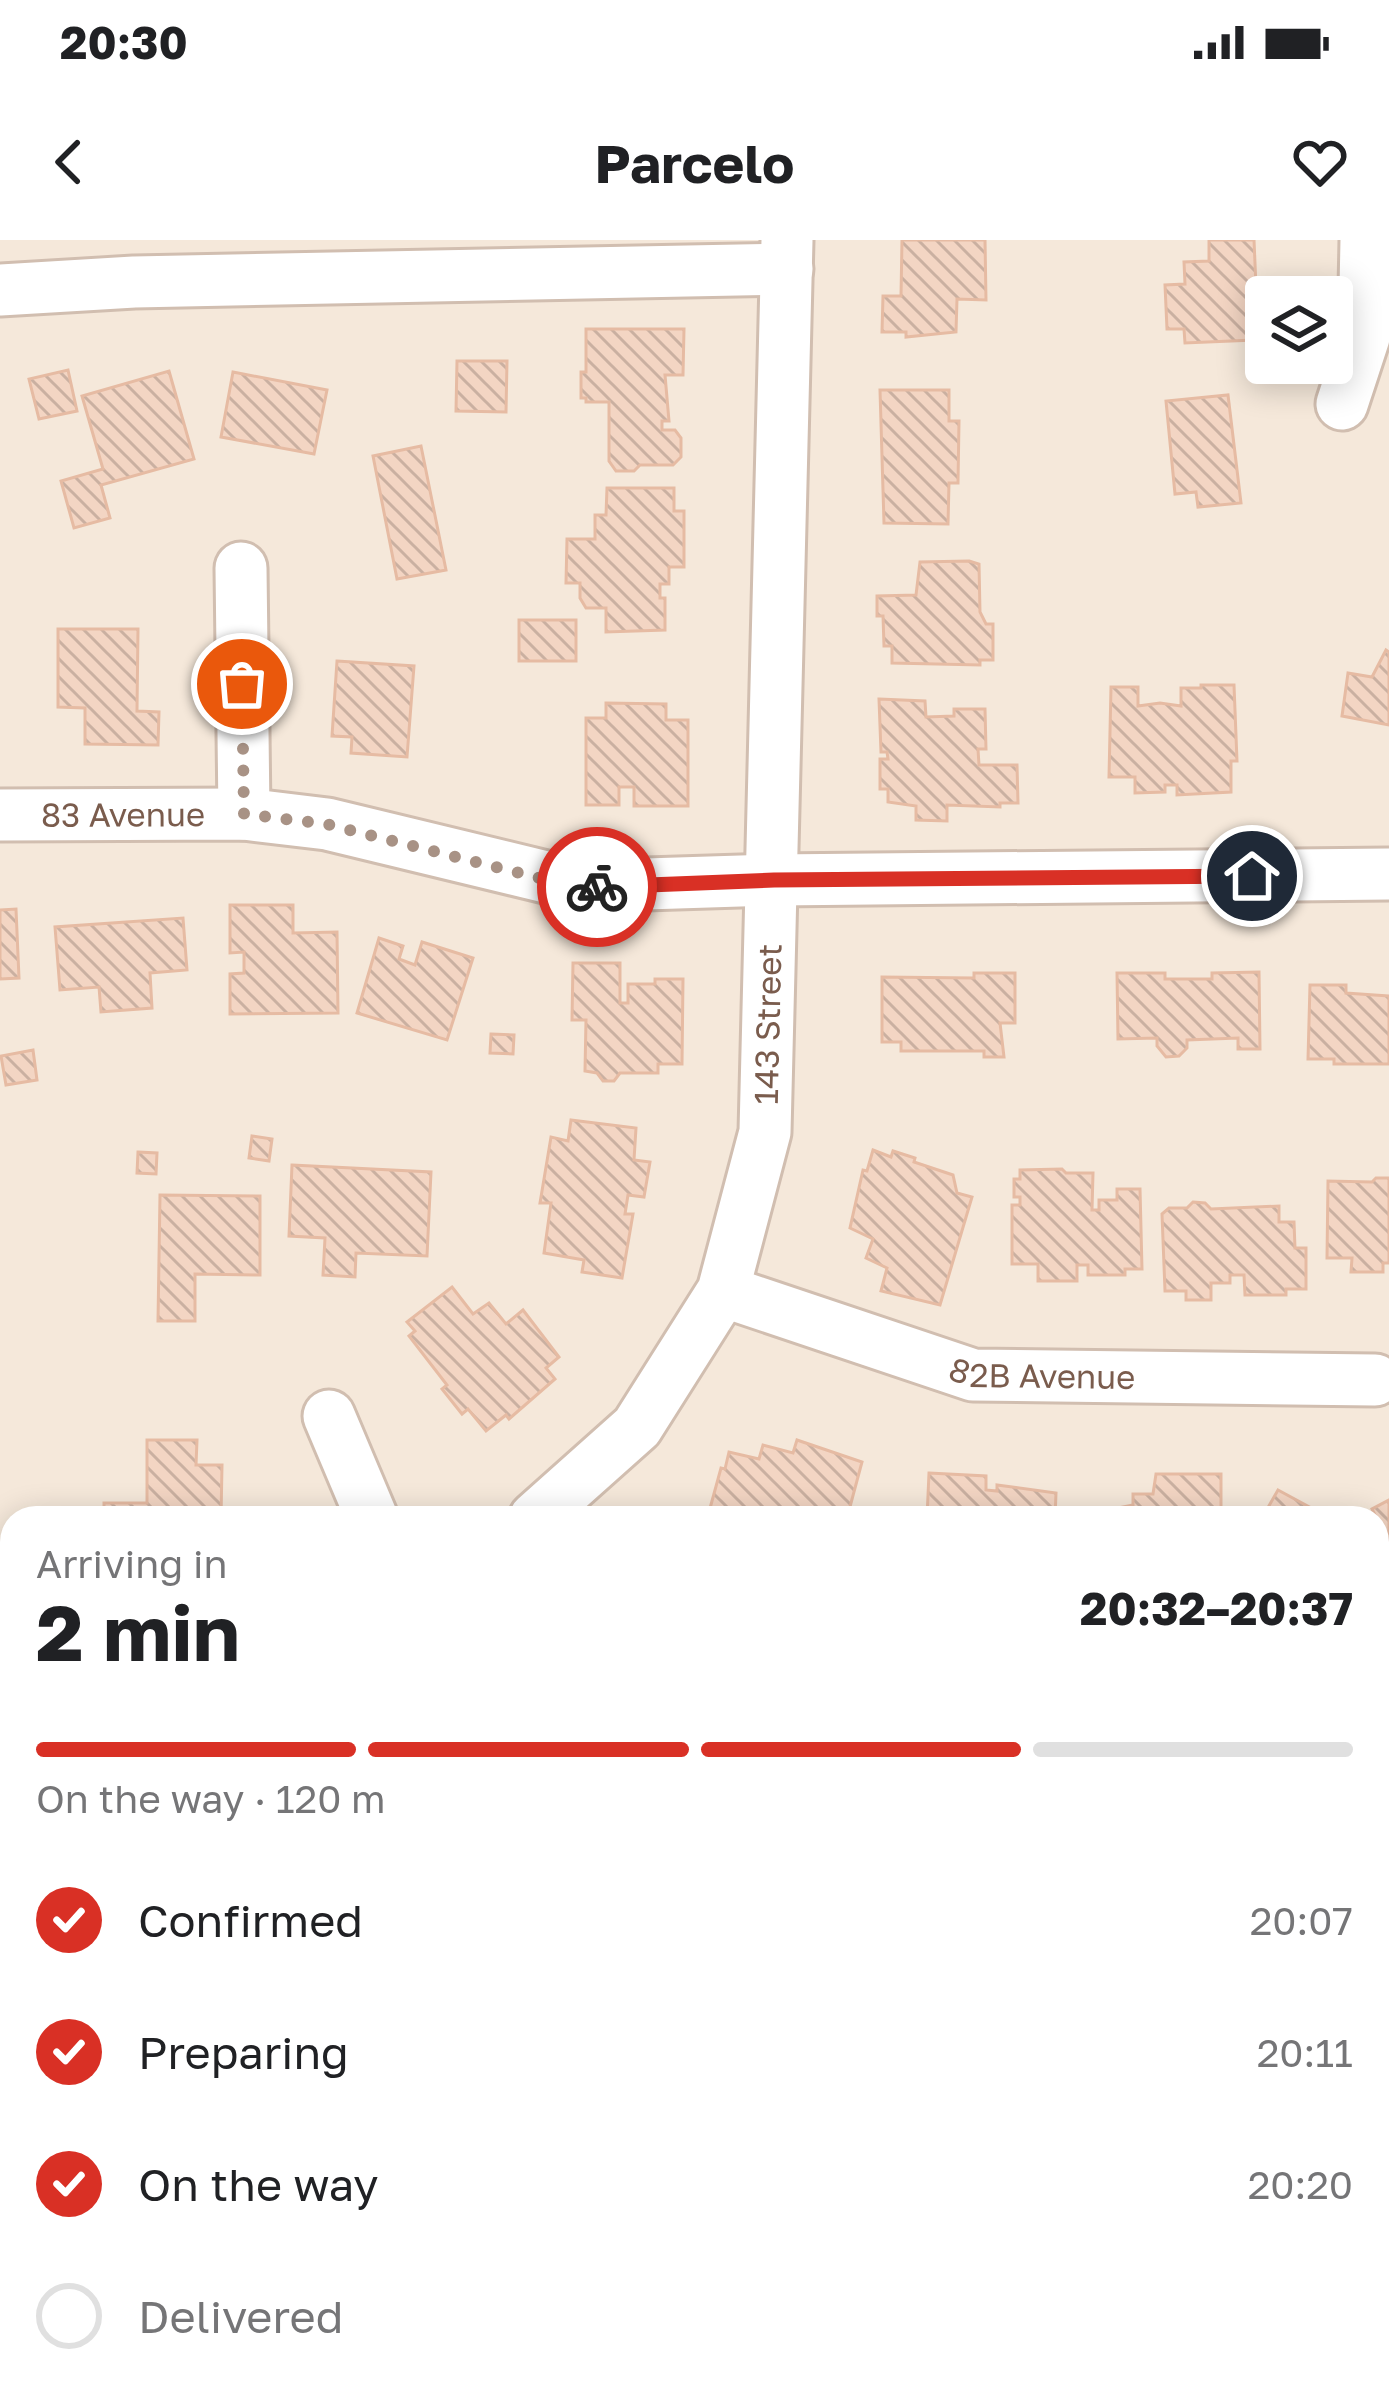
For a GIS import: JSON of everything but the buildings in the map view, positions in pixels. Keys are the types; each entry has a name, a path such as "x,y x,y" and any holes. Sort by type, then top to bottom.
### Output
{"street":[{"path":"1342,404 1364,337 1366,240"},
{"path":"0,290 787,254"},
{"name":"143 Street","path":"548,1506 637,1427 722,1291 765,1132 787,254"},
{"path":"241,568 244,814"},
{"name":"83 Avenue","path":"0,815 244,814 326,824 583,886 1389,874"},
{"name":"82B Avenue","path":"722,1291 973,1375 1375,1380"},
{"path":"328,1416 367,1506"}],"shaded area":[{"path":"0,240 1389,240 1389,1506 0,1506"}],"way so far":[{"path":"242,684 244,814 326,824 555,882 597,887"}],"route":[{"path":"597,887 774,880 1252,876"}]}
